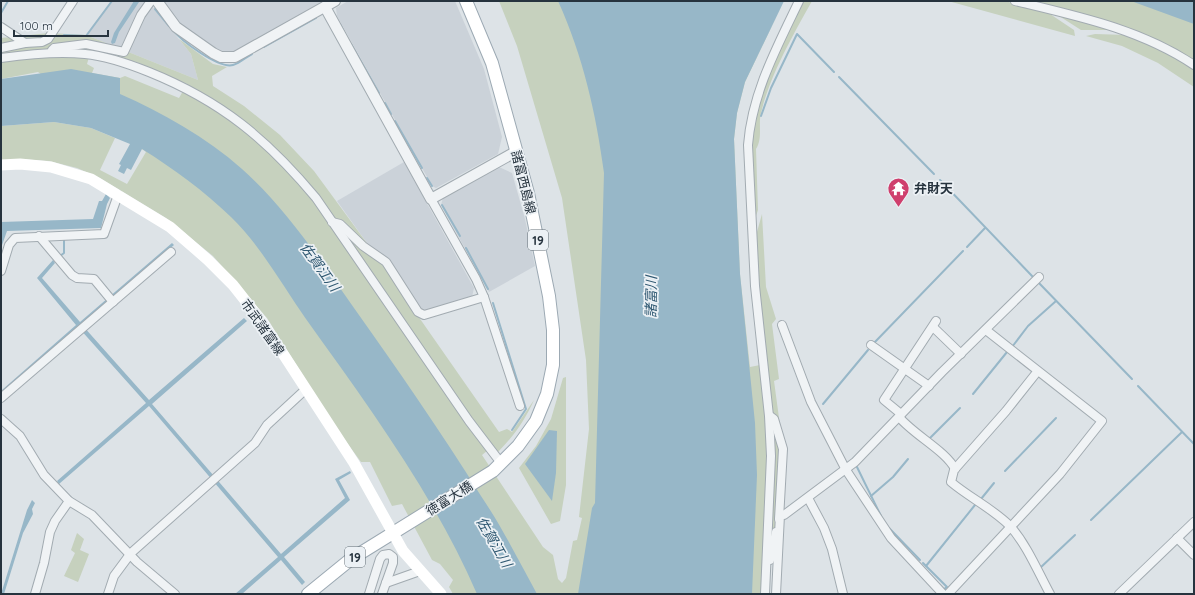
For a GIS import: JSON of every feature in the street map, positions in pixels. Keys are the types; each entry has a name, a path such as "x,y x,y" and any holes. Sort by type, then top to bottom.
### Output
{"main road":[{"name":"諸富西島線","path":"466,1 492,63 528,193 549,296 553,330 553,365 547,394 536,421 518,446 497,467"},
{"name":"市武諸富線","path":"1,165 20,164 51,167 91,179 170,227 208,260 233,285 263,323 354,463 403,551 420,571 432,582 441,594"},
{"name":"徳富大橋","path":"393,532 497,467"},
{"name":"19","path":"308,594 351,559 393,532"}],"street":[{"path":"1,48 42,42 48,39 73,1"},
{"path":"51,52 54,48 86,44 124,52 141,14 151,1"},
{"path":"156,1 176,26 213,53 228,58 235,57 335,1"},
{"path":"765,594 771,456 769,416 755,286 748,145 756,97 764,76 799,1"},
{"path":"1015,1 1095,21 1127,31 1167,49 1194,65"},
{"path":"325,7 476,279 484,297 520,406"},
{"path":"1,27 25,44"},
{"path":"1,58 51,52 86,54 133,65 183,87 221,108 256,134 294,172 316,198 469,421 497,467"},
{"path":"431,199 517,152"},
{"path":"1,271 12,241 19,237 104,234 118,195"},
{"path":"331,221 340,224 363,246 386,262 418,312 424,315 484,297"},
{"path":"39,236 57,260 72,276 77,278 94,279 111,300"},
{"path":"1,398 83,327 111,300 171,252"},
{"path":"780,515 784,515 846,470 1039,277"},
{"path":"955,469 951,462 922,439 884,400 935,324 961,354"},
{"path":"782,325 811,402 846,470 891,538 943,594"},
{"path":"948,594 1060,474 1102,421 1037,372 986,330"},
{"path":"871,345 929,386"},
{"path":"1037,372 955,469 951,482 971,498 987,506 1010,526 1021,541 1050,594"},
{"path":"108,594 114,576 131,553 255,443 267,426 306,389"},
{"path":"769,416 774,420 783,449 776,594"},
{"path":"1,419 20,436 44,476 69,501 92,515 131,553 138,562 175,594"},
{"path":"808,498 824,528 832,549 843,594"},
{"path":"35,594 44,563 50,532 55,520 69,501"},
{"path":"766,568 770,558 780,515"},
{"path":"1119,594 1194,522"},
{"path":"1177,538 1194,555"},
{"path":"369,594 380,559 383,555 389,554 392,557 393,563 382,594"},
{"path":"386,583 420,571"}],"shaded area":[{"path":"111,1 148,1 191,54 198,80 86,35"},
{"path":"162,1 325,1 235,52 224,52 213,48 180,24"},
{"path":"348,1 455,1 484,69 502,137 498,154 436,188 432,186 337,16 336,8"},
{"path":"404,162 474,288 472,297 424,311 419,310 372,250 337,201"},
{"path":"499,167 512,173 525,219 535,266 489,292 441,205 443,198"}],"green space":[{"path":"499,1 562,1 581,44 610,173 600,494 583,594 533,594 320,269 38,72 1,79 1,38 49,33 86,35 198,80 191,54 179,39 213,64 227,67 212,76 213,86 244,106 280,135 314,171 372,250 499,432 507,429 512,432 534,400 519,428 504,446 498,452 493,446 482,455 543,547 553,555 558,579 562,583 566,578 573,541 577,540 582,518 579,517 589,429 586,360 562,198 517,46","holes":["91,50 136,62 187,84 179,98 125,76 120,78 92,73 94,68 87,64"]},
{"path":"784,1 745,82 737,113 734,139 740,274 750,367 760,365 768,455 762,594 743,594 728,115"},
{"path":"801,1 812,1 776,70 760,117 760,136 756,149 758,210 752,228 749,142 765,78"},
{"path":"948,1 1005,1 1047,12 1074,30 1075,36"},
{"path":"1026,1 1144,1 1194,20 1194,62 1186,56"},
{"path":"1056,14 1116,30 1081,30"},
{"path":"1095,34 1127,35 1164,51 1194,69 1194,87 1158,63 1122,46 1086,36"},
{"path":"54,122 91,128 115,138 100,170 127,184 146,152 142,149 152,146 252,225 395,435 491,594 453,594 449,587 453,580 440,564 432,560 402,504 392,506 370,462 361,462 334,425 267,318 213,256 166,218 100,178 77,168 49,161 19,159 1,161 1,126"},
{"path":"762,214 766,287 776,319 772,324 779,379 774,381 782,440 772,412 764,352 755,239"},
{"path":"566,377 566,485 560,521 551,524 519,468 536,446 551,419 563,378"},
{"path":"772,421 782,452 777,522 768,558"},
{"path":"77,533 84,539 80,550 89,554 78,582 64,576 75,553 71,550"}],"water":[{"path":"134,1 146,1 139,2 119,32 115,43 112,44 111,42 114,33"},
{"name":"諸富川","path":"558,1 784,1 745,82 737,113 734,139 740,274 755,423 757,475 752,594 578,594 592,508 595,503 604,173 593,107 575,43"},
{"path":"1131,1 1194,1 1194,24"},
{"name":"佐賀江川","path":"71,69 120,78 120,94 152,109 214,146 242,169 273,200 315,253 435,425 496,520 537,594 477,594 460,557 441,522 399,452 262,253 242,228 210,198 166,164 142,149 131,170 127,168 124,174 118,171 121,165 119,164 130,144 91,128 54,122 1,126 1,79"},
{"path":"106,194 110,198 101,228 7,231 1,248 1,222 93,219 99,201 102,201"},
{"path":"172,243 174,245 83,326 149,400 244,318 247,321 152,404 281,554 345,498 335,479 350,471 351,473 339,480 350,500 284,557 305,582 302,585 281,560 242,594 235,594 278,557 149,406 59,484 57,481 146,403 79,328 4,393 2,390 76,325 37,278 53,260 55,263 42,278 80,322"},
{"path":"549,430 557,431 556,473 552,501 525,464"},
{"path":"32,500 35,503 32,509 33,514 23,533 4,594 1,594 27,510"}],"waterway":[{"path":"1,13 8,1"},
{"path":"64,35 86,36 112,1"},
{"path":"155,9 169,26"},
{"path":"264,47 316,18"},
{"path":"340,24 345,34"},
{"path":"172,29 192,47 219,63 233,65 252,54"},
{"path":"761,116 771,88 797,34 834,72"},
{"path":"351,44 379,93"},
{"path":"839,77 934,174"},
{"path":"385,103 391,114"},
{"path":"395,121 422,168"},
{"path":"427,178 432,186"},
{"path":"940,180 1033,277"},
{"path":"442,205 460,236"},
{"path":"967,247 985,228"},
{"path":"60,256 64,253 64,238"},
{"path":"466,248 488,289"},
{"path":"874,343 963,251"},
{"path":"1038,282 1132,379"},
{"path":"1012,347 1028,326 1056,301"},
{"path":"493,303 526,409 512,430"},
{"path":"823,404 868,350"},
{"path":"973,394 1007,352"},
{"path":"1138,386 1194,444"},
{"path":"930,438 960,408"},
{"path":"1005,471 1056,418"},
{"path":"1091,520 1182,432"},
{"path":"871,496 893,477 908,459"},
{"path":"856,465 881,516"},
{"path":"981,499 994,483"},
{"path":"926,566 975,505"},
{"path":"889,528 920,560"},
{"path":"1040,568 1075,535"},
{"path":"923,563 947,587 944,589"}],"place":[{"name":"弁財天","path":"899,208"}]}
